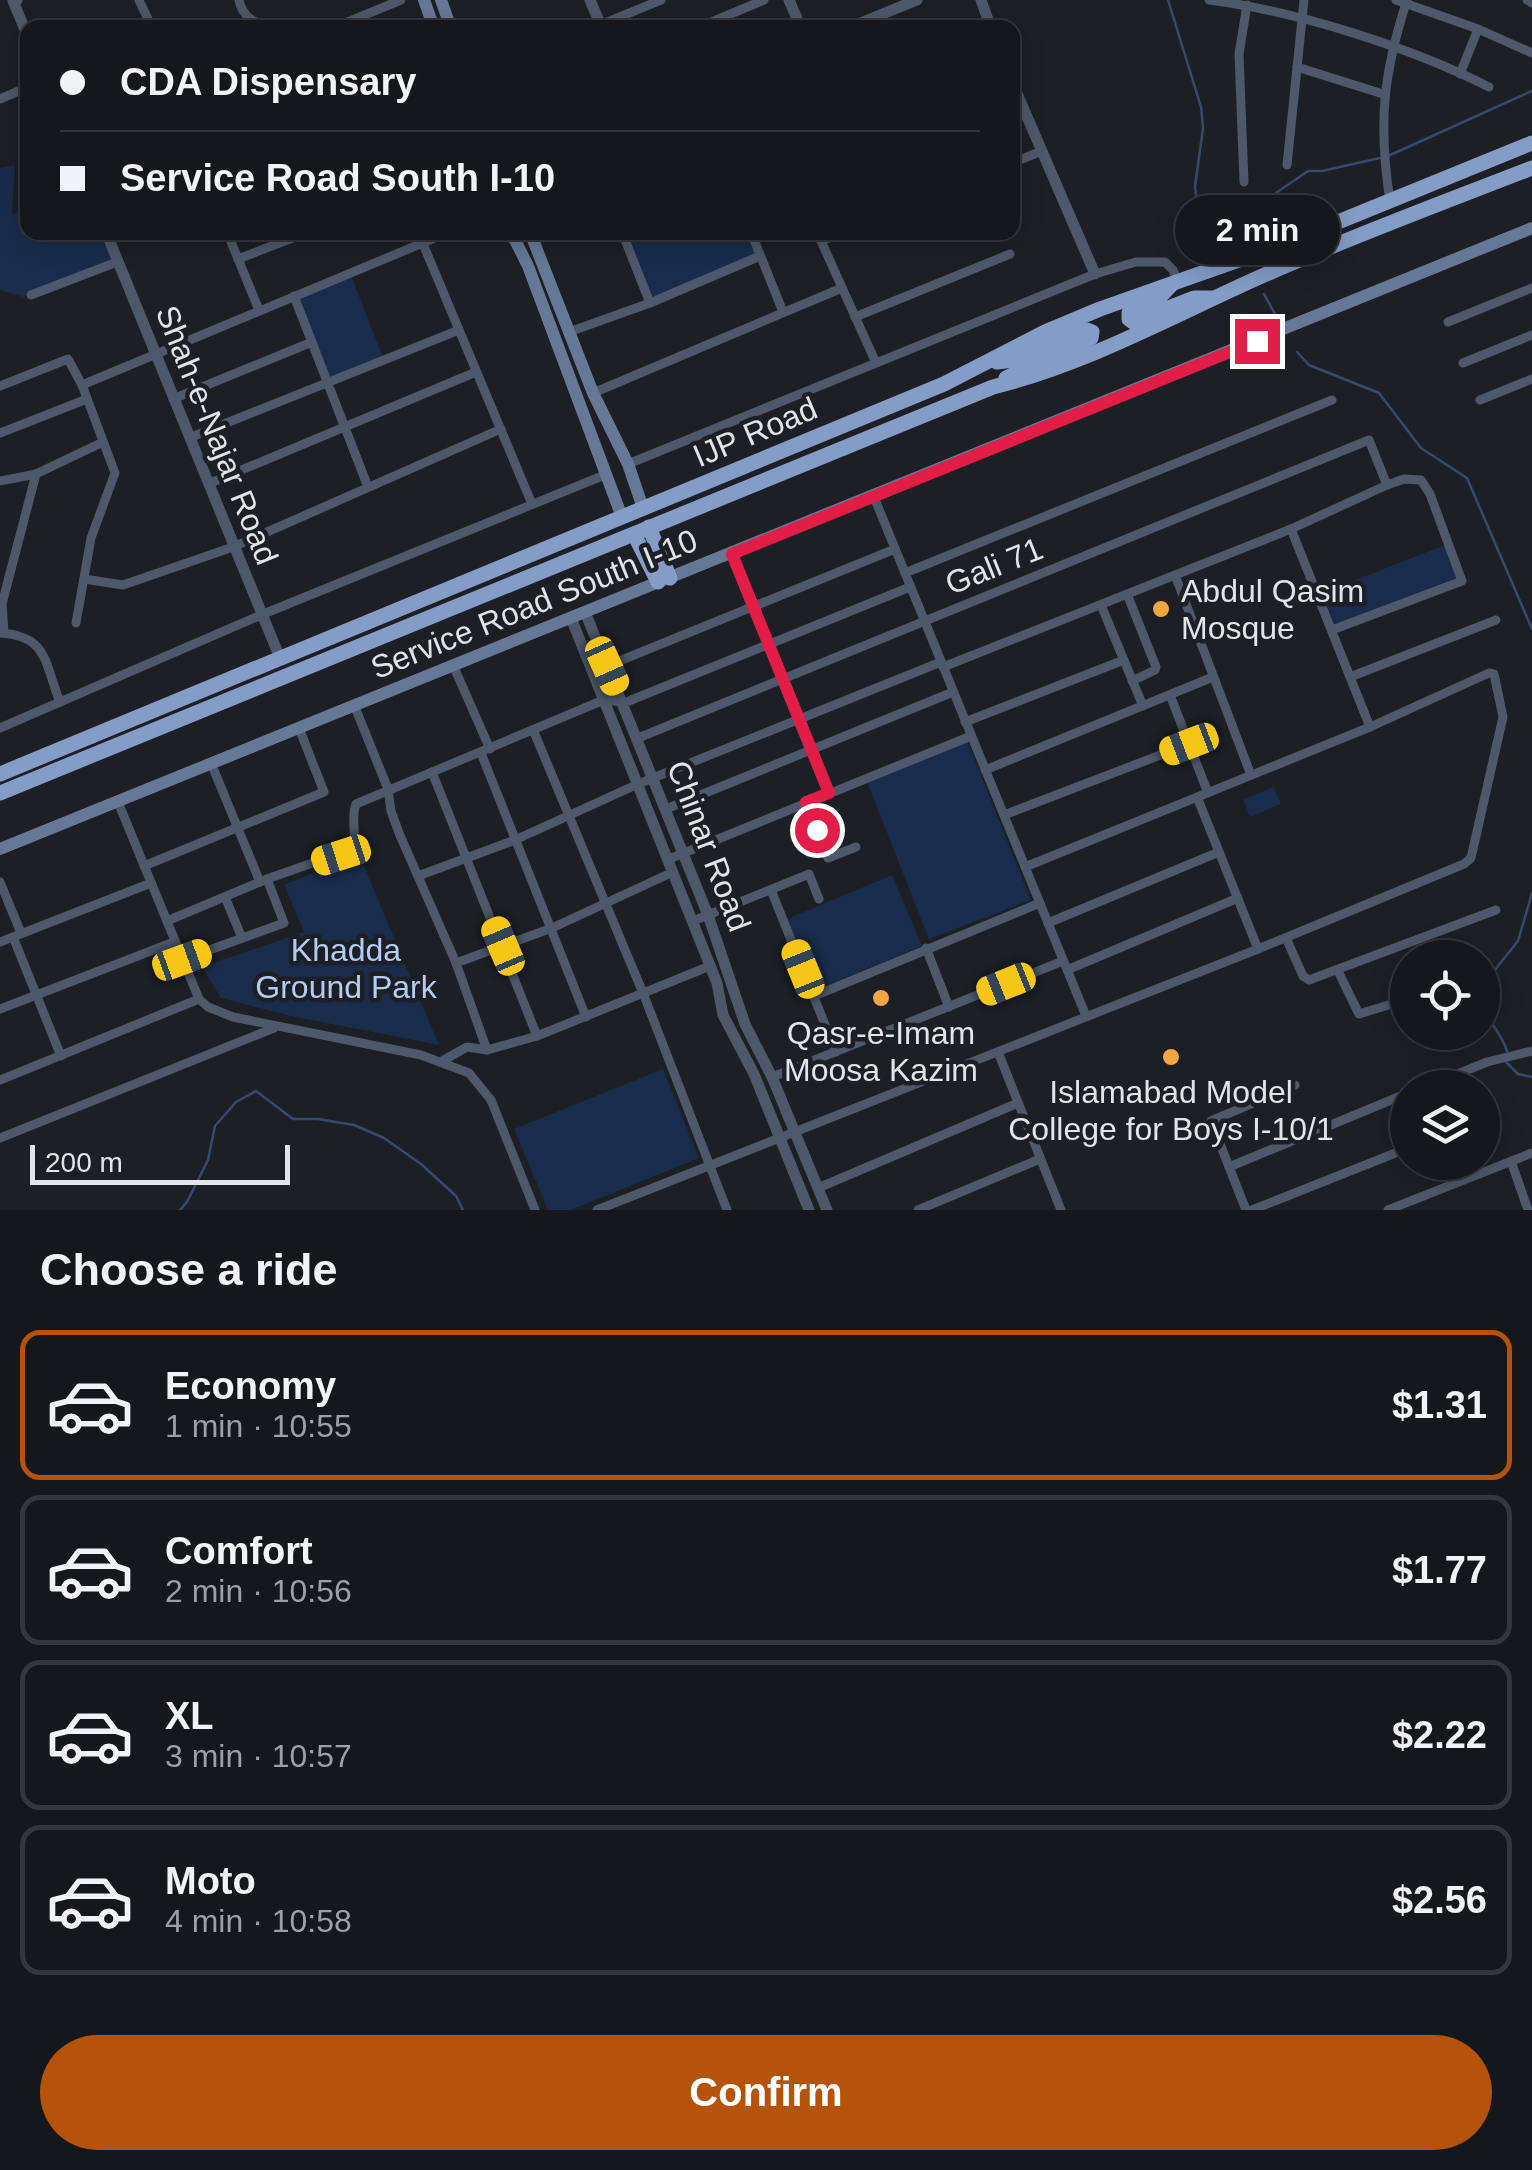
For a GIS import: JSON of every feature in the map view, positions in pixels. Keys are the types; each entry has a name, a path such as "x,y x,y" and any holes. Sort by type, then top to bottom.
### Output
{"highway":[{"name":"IJP Road","path":"0,793 96,743 280,658 988,362 1045,332 1177,280 1268,250 1532,143"},
{"name":"IJP Road","path":"0,774 96,743 642,531 994,387 1062,367 1304,258 1532,168"},
{"path":"1177,280 1155,302 1129,313 1131,321 1194,298 1220,298"},
{"path":"988,362 1013,360 1087,330 1092,335 1089,340 1016,371 994,387"},
{"path":"642,531 664,580"}],"main road":[{"name":"Service Road South I-10","path":"0,849 1532,228"},
{"path":"515,240 622,517"},
{"path":"533,240 593,393 644,508"},
{"path":"608,474 627,466"},
{"path":"608,474 627,466"}],"street":[{"path":"352,20 401,0"},
{"path":"615,20 660,0"},
{"path":"733,0 739,10"},
{"path":"716,20 764,0"},
{"path":"868,20 917,0"},
{"path":"1208,0 1302,18 1489,87"},
{"path":"1286,164 1304,0"},
{"path":"0,10 15,1"},
{"path":"1390,201 1383,94 1403,1 1532,52"},
{"path":"1244,182 1239,54 1247,5"},
{"path":"1460,74 1478,28"},
{"path":"1297,66 1383,94"},
{"path":"1020,111 1042,151 1095,274"},
{"path":"1020,161 1042,151"},
{"name":"Shah-e-Najar Road","path":"109,240 280,658"},
{"path":"230,240 260,310"},
{"path":"238,259 287,240"},
{"path":"421,240 532,504"},
{"path":"82,385 429,240"},
{"path":"625,240 650,303"},
{"path":"754,240 783,312"},
{"path":"820,240 876,364"},
{"path":"855,317 1010,254"},
{"path":"568,332 650,303 760,256"},
{"path":"31,295 117,262"},
{"path":"627,466 1095,274 1136,262 1165,262 1174,270 1177,280"},
{"path":"593,393 842,288"},
{"path":"1448,322 1532,288"},
{"path":"294,296 368,487"},
{"path":"189,438 459,330"},
{"path":"1464,362 1532,335"},
{"path":"173,399 312,342"},
{"path":"0,386 68,359 82,385 115,473 92,538 76,623"},
{"path":"208,484 476,372"},
{"path":"1480,400 1532,379"},
{"path":"0,433 87,399"},
{"path":"905,573 1332,400"},
{"path":"84,579 123,585 233,546 501,428"},
{"name":"Gali 71","path":"638,738 1370,440 1387,485"},
{"path":"0,480 36,474 104,442"},
{"path":"36,474 2,604 2,633 30,637 37,645 60,702"},
{"path":"0,728 261,615 608,474"},
{"path":"418,876 515,840 638,784 799,720 1291,529 1387,485 1415,478 1424,484 1462,581 1332,630"},
{"path":"874,497 1086,1016"},
{"path":"1291,529 1370,726"},
{"path":"607,666 895,549"},
{"path":"732,554 829,793"},
{"path":"1175,575 1251,775"},
{"path":"167,920 352,849 356,839 352,814 356,804 388,789 534,732 606,699 624,703 910,587"},
{"path":"1127,594 1156,667 1132,681"},
{"path":"1101,604 1143,706"},
{"name":"Chinar Road","path":"585,612 708,914 745,1024 772,1077 827,1210"},
{"name":"Chinar Road","path":"571,618 693,921 717,984 723,1014 754,1074 809,1210"},
{"path":"1350,677 1496,620"},
{"path":"966,722 1124,660"},
{"path":"453,665 515,840 586,1017"},
{"path":"597,1210 1258,950 1468,862 1503,718 1494,674 1025,867"},
{"path":"985,770 1214,677"},
{"path":"666,808 954,692"},
{"path":"1170,695 1208,792"},
{"path":"355,707 388,789 391,812 456,963 487,1050"},
{"path":"144,866 324,792 298,728"},
{"path":"534,732 643,993 727,1210"},
{"path":"456,963 606,904 671,866 683,852 971,736"},
{"path":"1004,814 1189,744"},
{"path":"182,960 284,923 211,764"},
{"path":"432,772 537,1036"},
{"path":"1197,797 1258,950"},
{"path":"118,802 199,999 233,1017 441,1061 469,1074 490,1100 536,1210"},
{"path":"806,802 828,858 856,847"},
{"path":"1048,923 1219,852"},
{"path":"693,921 809,874 819,899"},
{"path":"0,882 36,995 61,1056"},
{"path":"0,942 150,884"},
{"path":"771,890 836,1052"},
{"path":"225,896 242,938"},
{"path":"772,1077 1238,898"},
{"path":"814,996 1040,903"},
{"path":"1286,938 1306,980 1496,910"},
{"path":"0,1010 174,942"},
{"path":"926,948 949,1007"},
{"path":"441,1061 466,1047 487,1050 537,1036 710,966"},
{"path":"1338,971 1359,1014 1390,1005"},
{"path":"0,1080 199,999"},
{"path":"0,1138 277,1027"},
{"path":"1467,1070 1532,1051"},
{"path":"998,1052 1060,1210"},
{"path":"1296,1085 1211,1121 1249,1210 1390,1155"},
{"path":"1229,1167 1390,1101"},
{"path":"818,1188 1018,1103"},
{"path":"1388,1210 1532,1153"},
{"path":"918,1210 944,1205 1040,1159"},
{"path":"1511,1161 1528,1210"}],"green space":[{"path":"15,165 12,214 20,212 20,240 108,240 117,262 23,297 0,290 0,168"},
{"path":"625,240 754,240 760,256 650,303"},
{"path":"350,273 384,360 328,383 294,296"},
{"path":"1445,545 1458,577 1334,625 1322,593"},
{"path":"966,738 1031,900 929,939 867,782"},
{"path":"1274,787 1281,804 1250,817 1243,799"},
{"name":"Khadda Ground Park","path":"359,854 439,1045 221,998 202,967 304,932 284,885"},
{"path":"892,875 922,946 817,989 787,919"},
{"path":"663,1069 699,1158 571,1210 548,1210 514,1129"}],"waterway":[{"path":"1168,0 1201,107 1197,202 1227,226 1242,249"},
{"path":"1388,156 1532,91"},
{"path":"1227,226 1250,218 1273,195 1308,171 1380,158"},
{"path":"1264,294 1276,316"},
{"path":"1297,352 1309,365 1379,393 1421,448 1467,478 1532,629"},
{"path":"1500,964 1518,941 1532,893"},
{"path":"1500,1036 1507,1051"},
{"path":"1507,1063 1518,1074 1532,1077"},
{"path":"180,1210 208,1160 215,1126 236,1102 256,1091 293,1119 354,1125 384,1138 421,1164 456,1196 463,1210"}],"place":[{"name":"Abdul Qasim Mosque","path":"1161,609"},
{"name":"Qasr-e-Imam Moosa Kazim","path":"881,998"},
{"name":"Islamabad Model College for Boys I-10/1","path":"1171,1057"}],"route":[{"path":"817,830 806,802 829,793 732,554 1257,341"}]}
